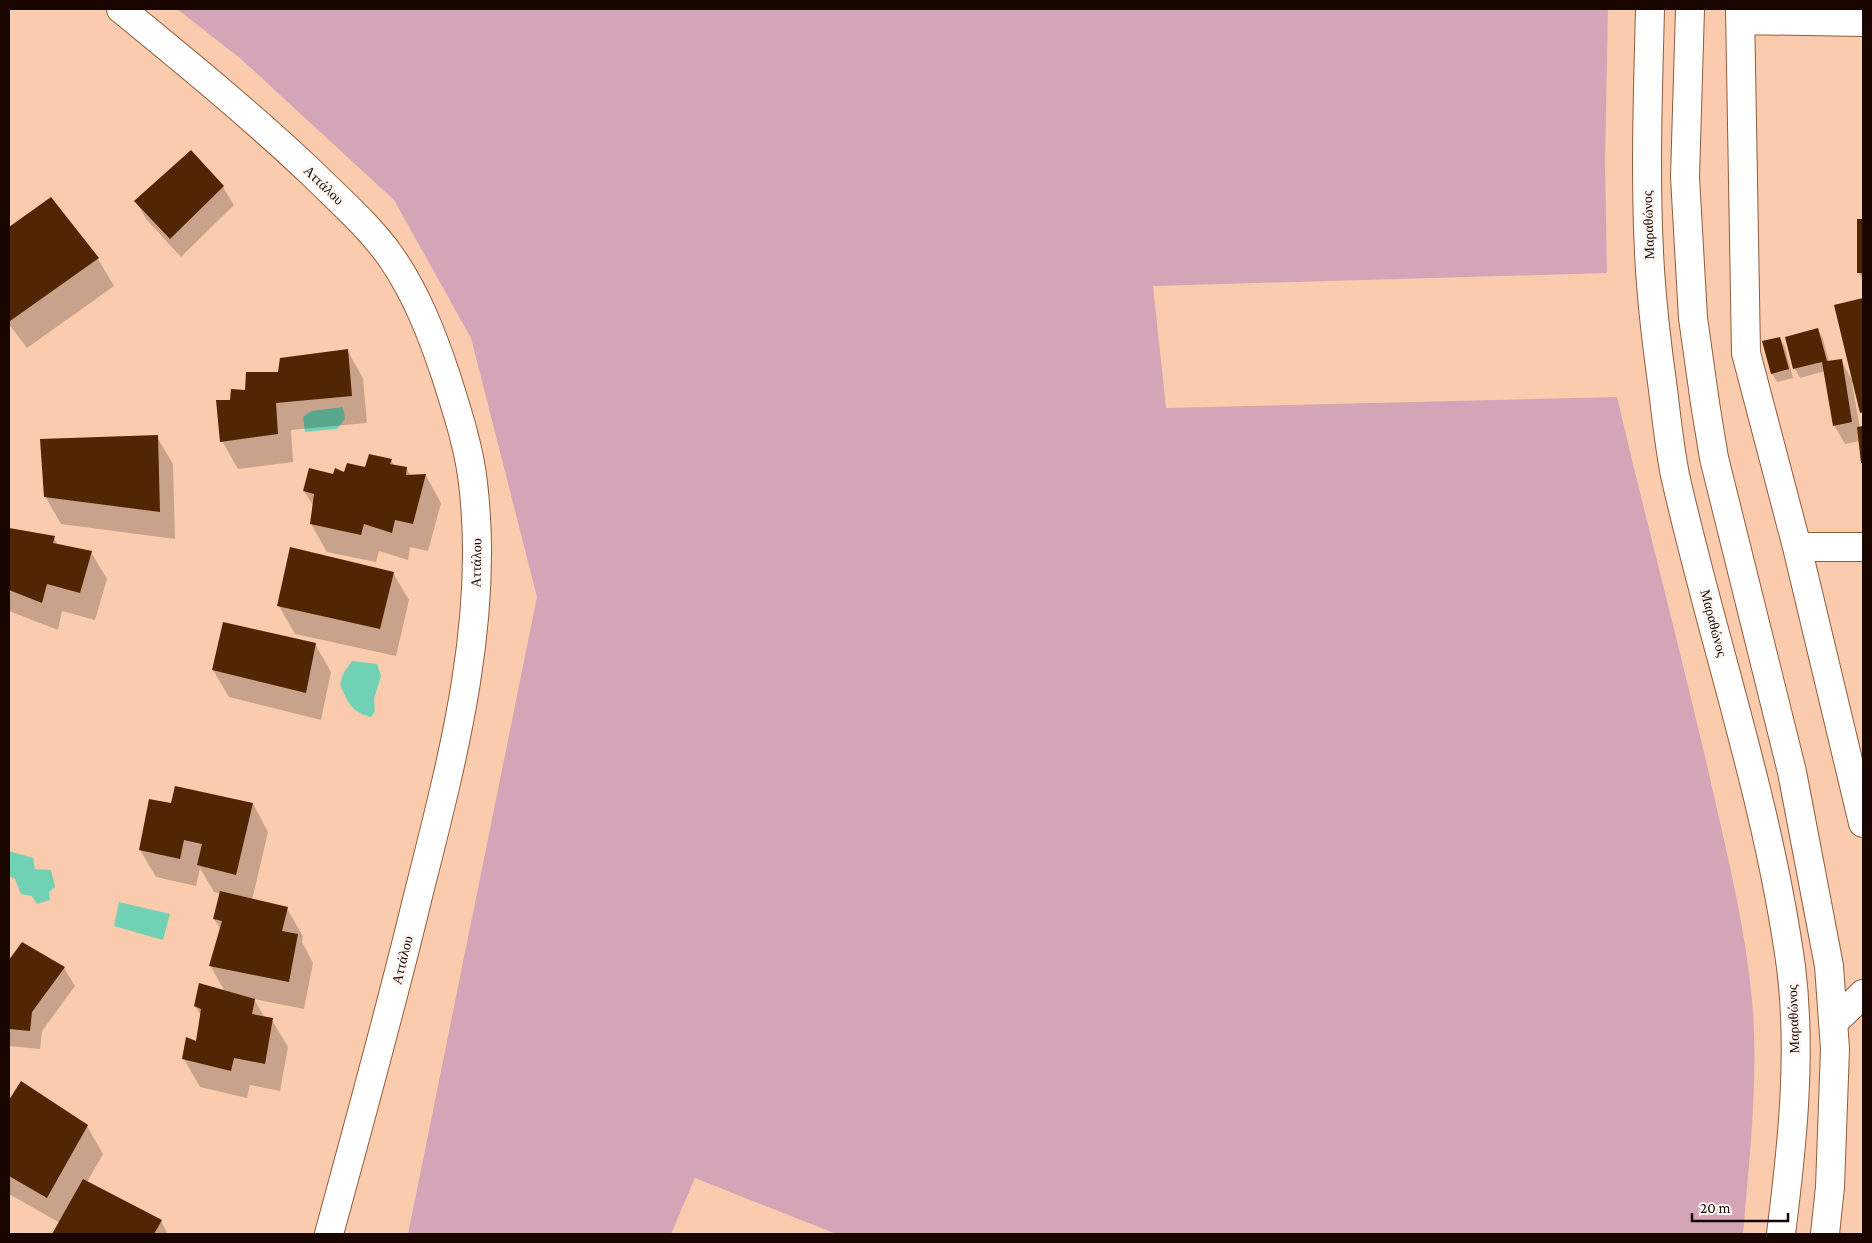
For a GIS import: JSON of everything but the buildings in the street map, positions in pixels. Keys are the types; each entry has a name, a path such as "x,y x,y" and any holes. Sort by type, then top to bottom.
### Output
{"main road":[{"name":"Αττάλου","path":"121,9 264,127 350,210 390,256 410,288 438,352 459,418 473,482 477,572 464,694 406,946 329,1234"},
{"name":"Μαραθώνος","path":"1650,9 1647,176 1649,253 1665,406 1675,473 1757,787 1791,968 1794,1008 1794,1110 1781,1234"},
{"path":"1690,9 1685,177 1693,318 1714,458 1792,772 1829,966 1834,1022 1830,1187 1825,1234"},
{"path":"1863,22 1740,14 1746,352 1797,547 1863,823"},
{"path":"1797,547 1863,547"},
{"path":"1834,1022 1863,994"}],"shaded area":[{"path":"177,9 1608,9 1605,162 1607,273 1153,286 1166,408 1617,397 1702,746 1743,931 1751,985 1754,1067 1752,1123 1743,1234 836,1234 695,1178 671,1234 408,1234 537,597 471,338 394,200 241,59"}],"water":[{"path":"343,407 345,419 337,429 305,432 303,417 311,411"},
{"path":"352,661 377,664 381,676 374,699 375,711 371,717 354,709 345,696 340,684 344,672"},
{"path":"9,851 33,858 35,869 51,870 55,887 49,892 50,900 37,904 32,896 21,894 15,879 9,876"},
{"path":"119,902 170,914 163,940 114,926"}]}
